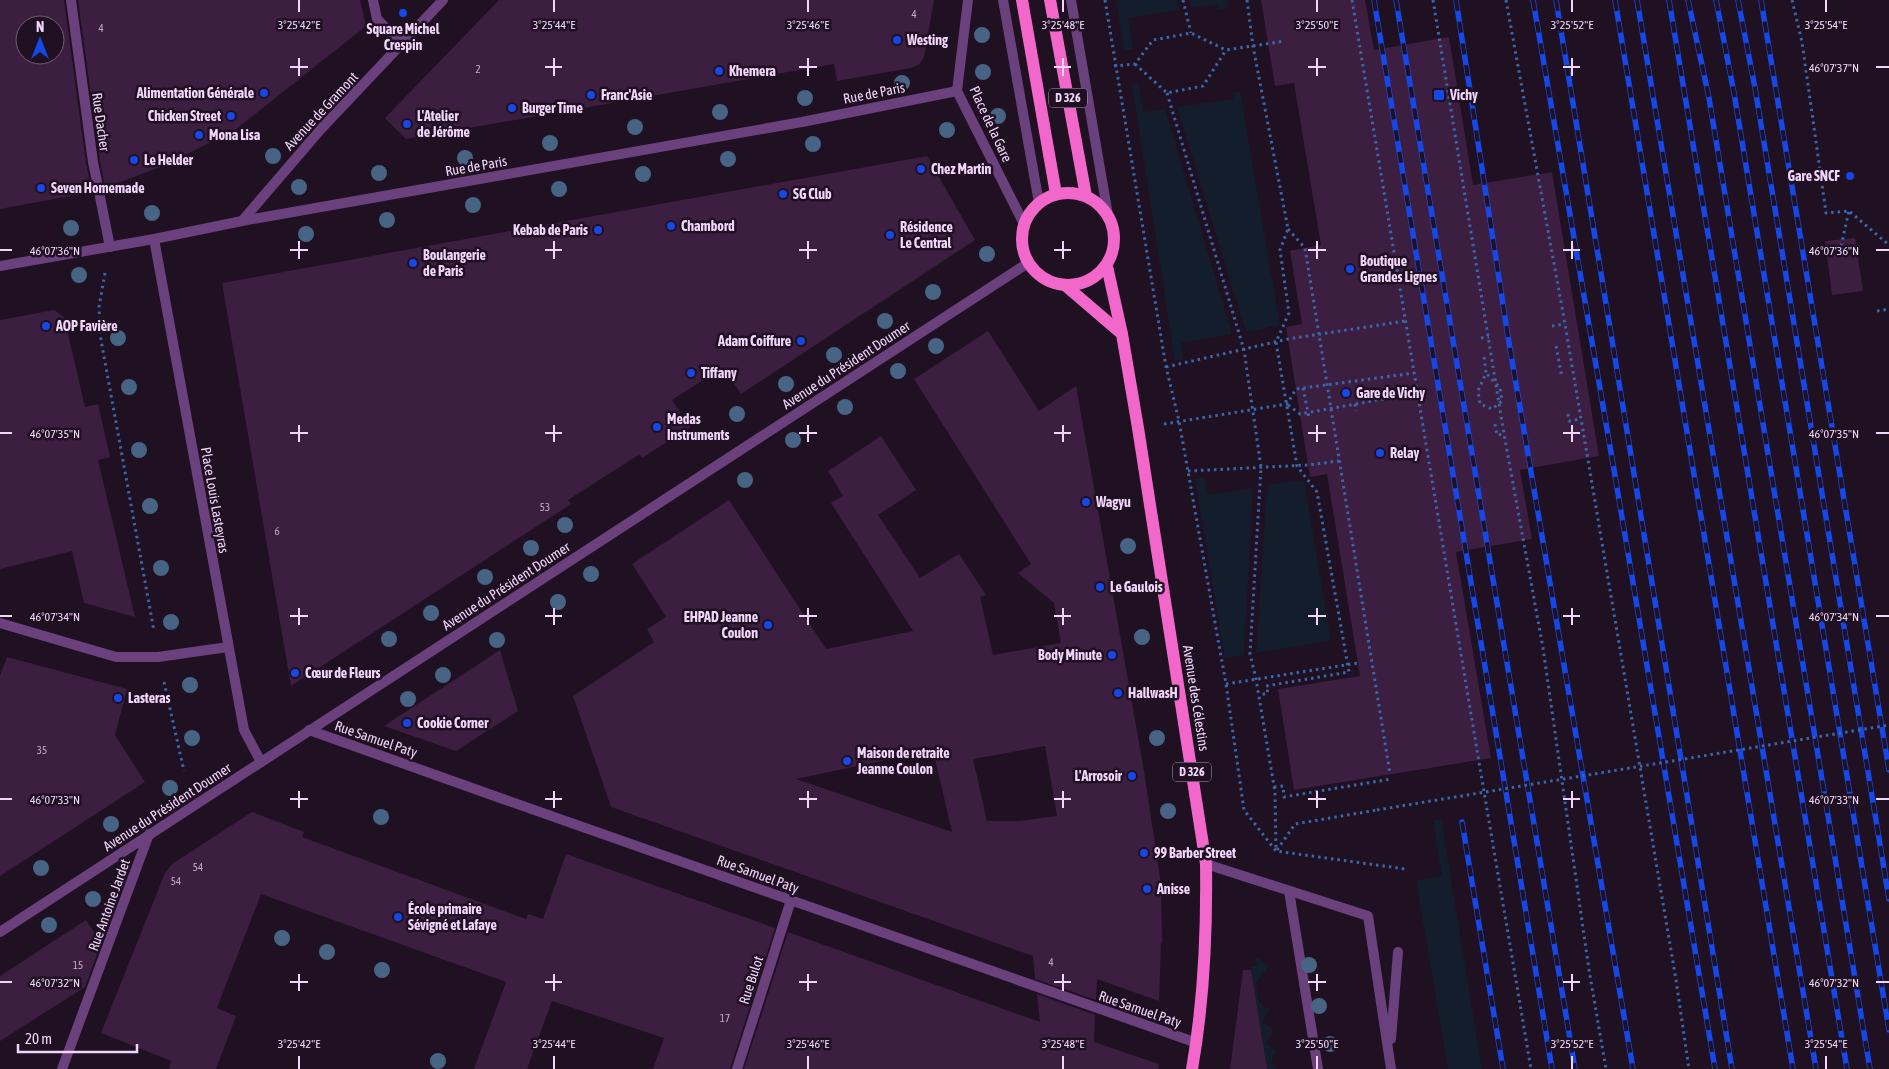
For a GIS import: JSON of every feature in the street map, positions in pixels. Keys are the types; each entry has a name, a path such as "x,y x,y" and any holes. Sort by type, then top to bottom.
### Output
{"main road":[{"name":"D 326","path":"1022,0 1056,194"},
{"name":"D 326","path":"1050,0 1086,196"},
{"path":"1071,193 1086,196 1098,204 1108,215 1114,228 1113,254 1107,266 1096,277 1082,284 1066,286 1051,283 1038,275 1028,263 1023,251 1021,238 1024,224 1030,212 1039,203 1056,194 1071,193"},
{"name":"Avenue des Célestins","path":"1107,266 1122,334 1206,864 1207,932 1203,994 1192,1069"},
{"path":"1066,286 1122,334"}],"street":[{"name":"Rue Dacher","path":"71,0 93,162 110,247"},
{"path":"373,0 377,19 402,44"},
{"name":"Avenue de Gramont","path":"242,221 321,130 444,0"},
{"name":"Place de la Gare","path":"968,0 957,91 1024,224"},
{"name":"Place de la Gare","path":"1003,0 1039,203"},
{"path":"1071,0 1108,215"},
{"name":"Rue de Paris","path":"0,266 154,239 242,221 802,122 957,91"},
{"name":"Place Louis Lasteyras","path":"154,239 244,730 261,762"},
{"name":"Avenue du Président Doumer","path":"0,932 1028,263"},
{"path":"0,623 116,656 158,656 228,647"},
{"name":"Rue Samuel Paty","path":"310,730 1197,1043"},
{"name":"Rue Antoine Jardet","path":"62,1069 149,834"},
{"path":"1206,864 1368,916 1391,1069"},
{"path":"1289,891 1318,1069"},
{"name":"Rue Bulot","path":"737,1069 791,900"},
{"path":"1389,1058 1398,952"}],"path":[{"path":"1105,0 1166,367 1179,421 1226,684 1244,810 1276,851 1405,869"},
{"path":"1183,0 1191,33"},
{"path":"1247,0 1253,46 1288,229 1304,248 1390,774"},
{"path":"1352,0 1532,1069"},
{"path":"1433,0 1504,434 1543,648 1588,970 1606,1069"},
{"path":"1506,0 1565,324 1676,980 1689,1069"},
{"path":"1792,0 1802,42 1826,213 1849,211 1889,245"},
{"path":"1136,64 1153,40 1191,33 1226,50 1285,41"},
{"path":"1167,92 1203,86 1226,50"},
{"path":"1110,67 1136,64 1167,92 1244,350 1260,468 1250,654 1259,695 1274,787 1276,851"},
{"path":"1841,246 1849,211"},
{"path":"1259,695 1268,694 1266,686 1349,672 1317,492 1297,466 1276,342 1289,313 1280,250 1288,229"},
{"path":"110,247 99,307 100,340 158,656 184,771"},
{"path":"1877,311 1889,309"},
{"path":"1166,367 1276,342 1405,321"},
{"path":"1552,326 1565,324"},
{"path":"1481,338 1489,337"},
{"path":"1556,346 1562,378"},
{"path":"1484,357 1486,373 1478,391 1480,404 1492,409 1502,401 1500,388 1486,373"},
{"path":"1287,404 1296,389 1414,373"},
{"path":"1303,387 1309,418"},
{"path":"1161,424 1287,404 1300,414 1417,393"},
{"path":"1355,404 1356,411"},
{"path":"1568,414 1569,421 1580,419"},
{"path":"1495,424 1497,435 1504,434"},
{"path":"1188,471 1297,466 1339,461"},
{"path":"1226,684 1358,663"},
{"path":"1276,851 1295,824 1889,725"},
{"path":"1274,787 1282,786 1284,797 1391,779"}],"shaded area":[{"path":"1116,0 1177,0 1179,10 1128,18 1133,49 1124,50"},
{"path":"1189,0 1227,0 1228,8 1219,10 1218,4 1191,8"},
{"path":"1132,85 1139,85 1143,112 1165,109 1232,334 1181,343 1183,359 1175,361"},
{"path":"1240,91 1280,325 1246,332 1177,107 1233,99 1233,93"},
{"path":"1205,478 1208,495 1253,488 1244,655 1225,658 1195,479"},
{"path":"1304,480 1331,641 1256,653 1267,485"},
{"path":"1441,818 1482,1069 1448,1069 1416,881 1442,876 1433,821"},
{"path":"1255,956 1269,966 1256,984 1259,1002 1270,1010 1262,1022 1274,1030 1266,1043 1277,1051 1270,1062 1278,1069 1267,1069 1250,967 1257,965"}],"building":[{"path":"0,0 64,0 86,163 92,192 0,209"},
{"path":"78,0 360,0 366,26 235,130 163,166 105,188"},
{"path":"499,0 934,0 924,57 920,64 911,68 837,81 834,64 406,139 385,118"},
{"path":"1261,0 1365,0 1374,50 1449,37 1473,185 1552,172 1599,456 1520,470 1532,539 1456,552 1491,758 1294,790 1278,689 1360,676 1327,474 1310,477 1286,327 1302,324 1290,251 1321,245 1294,83 1275,86"},
{"path":"927,156 975,240 741,394 723,367 672,400 690,427 642,458 640,454 568,500 571,504 291,686 222,283"},
{"path":"1855,238 1863,291 1832,295 1825,241"},
{"path":"54,310 64,317 85,407 98,404 110,457 98,460 135,617 84,603 72,551 0,569 0,320"},
{"path":"988,331 1039,411 1076,386 1144,771 1161,884 1162,943 1159,1001 1097,979 1096,1000 1035,979 1033,956 611,807 573,696 654,642 647,629 666,617 632,564 729,500 826,649 913,631 831,503 843,496 828,471 881,436 916,490 878,515 920,578 959,554 986,595 980,597 993,655 1061,643 1054,603 1018,573 1031,564 914,379","holes":["1045,746 1057,816 1019,821 987,821 973,759","933,750 952,832 796,779"]},
{"path":"500,650 518,711 456,751 384,726"},
{"path":"7,657 127,689 115,735 145,782 0,876 0,676"},
{"path":"252,812 304,832 302,837 526,919 528,914 543,919 566,854 775,928 730,1069 653,1069 664,1038 552,1001 527,1069 474,1069 506,982 261,894 217,1008 236,1016 216,1069 169,1069 171,1061 101,1033 165,873 172,864"},
{"path":"86,920 101,943 85,987 0,1041 0,976"},
{"path":"788,932 1040,1022 1037,994 1095,1015 1094,1042 1159,1064 1158,1069 744,1069"},
{"path":"1243,970 1251,970 1267,1069 1230,1069"}],"railway":[{"path":"1374,0 1552,1069"},
{"path":"1396,0 1575,1069"},
{"path":"1456,0 1508,337 1633,1069"},
{"path":"1533,0 1715,1069"},
{"path":"1556,0 1732,1069"},
{"path":"1615,0 1793,1069"},
{"path":"1637,0 1816,1069"},
{"path":"1669,0 1847,1069"},
{"path":"1688,0 1709,98 1870,1069"},
{"path":"1716,0 1734,93 1889,1030"},
{"path":"1738,0 1755,88 1889,899"},
{"path":"1761,0 1889,770"},
{"path":"1462,822 1503,1069"}],"place":[{"name":"Square Michel Crespin","path":"403,13"},
{"name":"Westing","path":"897,40"},
{"name":"Khemera","path":"719,71"},
{"name":"Alimentation Générale","path":"264,93"},
{"name":"Franc'Asie","path":"591,95"},
{"name":"Vichy","path":"1439,95"},
{"name":"Burger Time","path":"512,108"},
{"name":"Chicken Street","path":"231,116"},
{"name":"L'Atelier de Jérôme","path":"407,124"},
{"name":"Mona Lisa","path":"199,135"},
{"name":"Le Helder","path":"134,160"},
{"name":"Chez Martin","path":"921,169"},
{"name":"Gare SNCF","path":"1850,176"},
{"name":"Seven Homemade","path":"41,188"},
{"name":"SG Club","path":"783,194"},
{"name":"Chambord","path":"671,226"},
{"name":"Kebab de Paris","path":"598,230"},
{"name":"Résidence Le Central","path":"890,235"},
{"name":"Boulangerie de Paris","path":"413,263"},
{"name":"Boutique Grandes Lignes","path":"1350,269"},
{"name":"AOP Favière","path":"46,326"},
{"name":"Adam Coiffure","path":"801,341"},
{"name":"Tiffany","path":"691,373"},
{"name":"Gare de Vichy","path":"1346,393"},
{"name":"Medas Instruments","path":"657,427"},
{"name":"Relay","path":"1380,453"},
{"name":"Wagyu","path":"1086,502"},
{"name":"Le Gaulois","path":"1100,587"},
{"name":"EHPAD Jeanne Coulon","path":"768,625"},
{"name":"Body Minute","path":"1112,655"},
{"name":"Cœur de Fleurs","path":"295,673"},
{"name":"HallwasH","path":"1118,693"},
{"name":"Lasteras","path":"118,698"},
{"name":"Cookie Corner","path":"407,723"},
{"name":"Maison de retraite Jeanne Coulon","path":"847,761"},
{"name":"L'Arrosoir","path":"1132,776"},
{"name":"99 Barber Street","path":"1144,853"},
{"name":"Anisse","path":"1147,889"},
{"name":"École primaire Sévigné et Lafaye","path":"398,917"}]}
